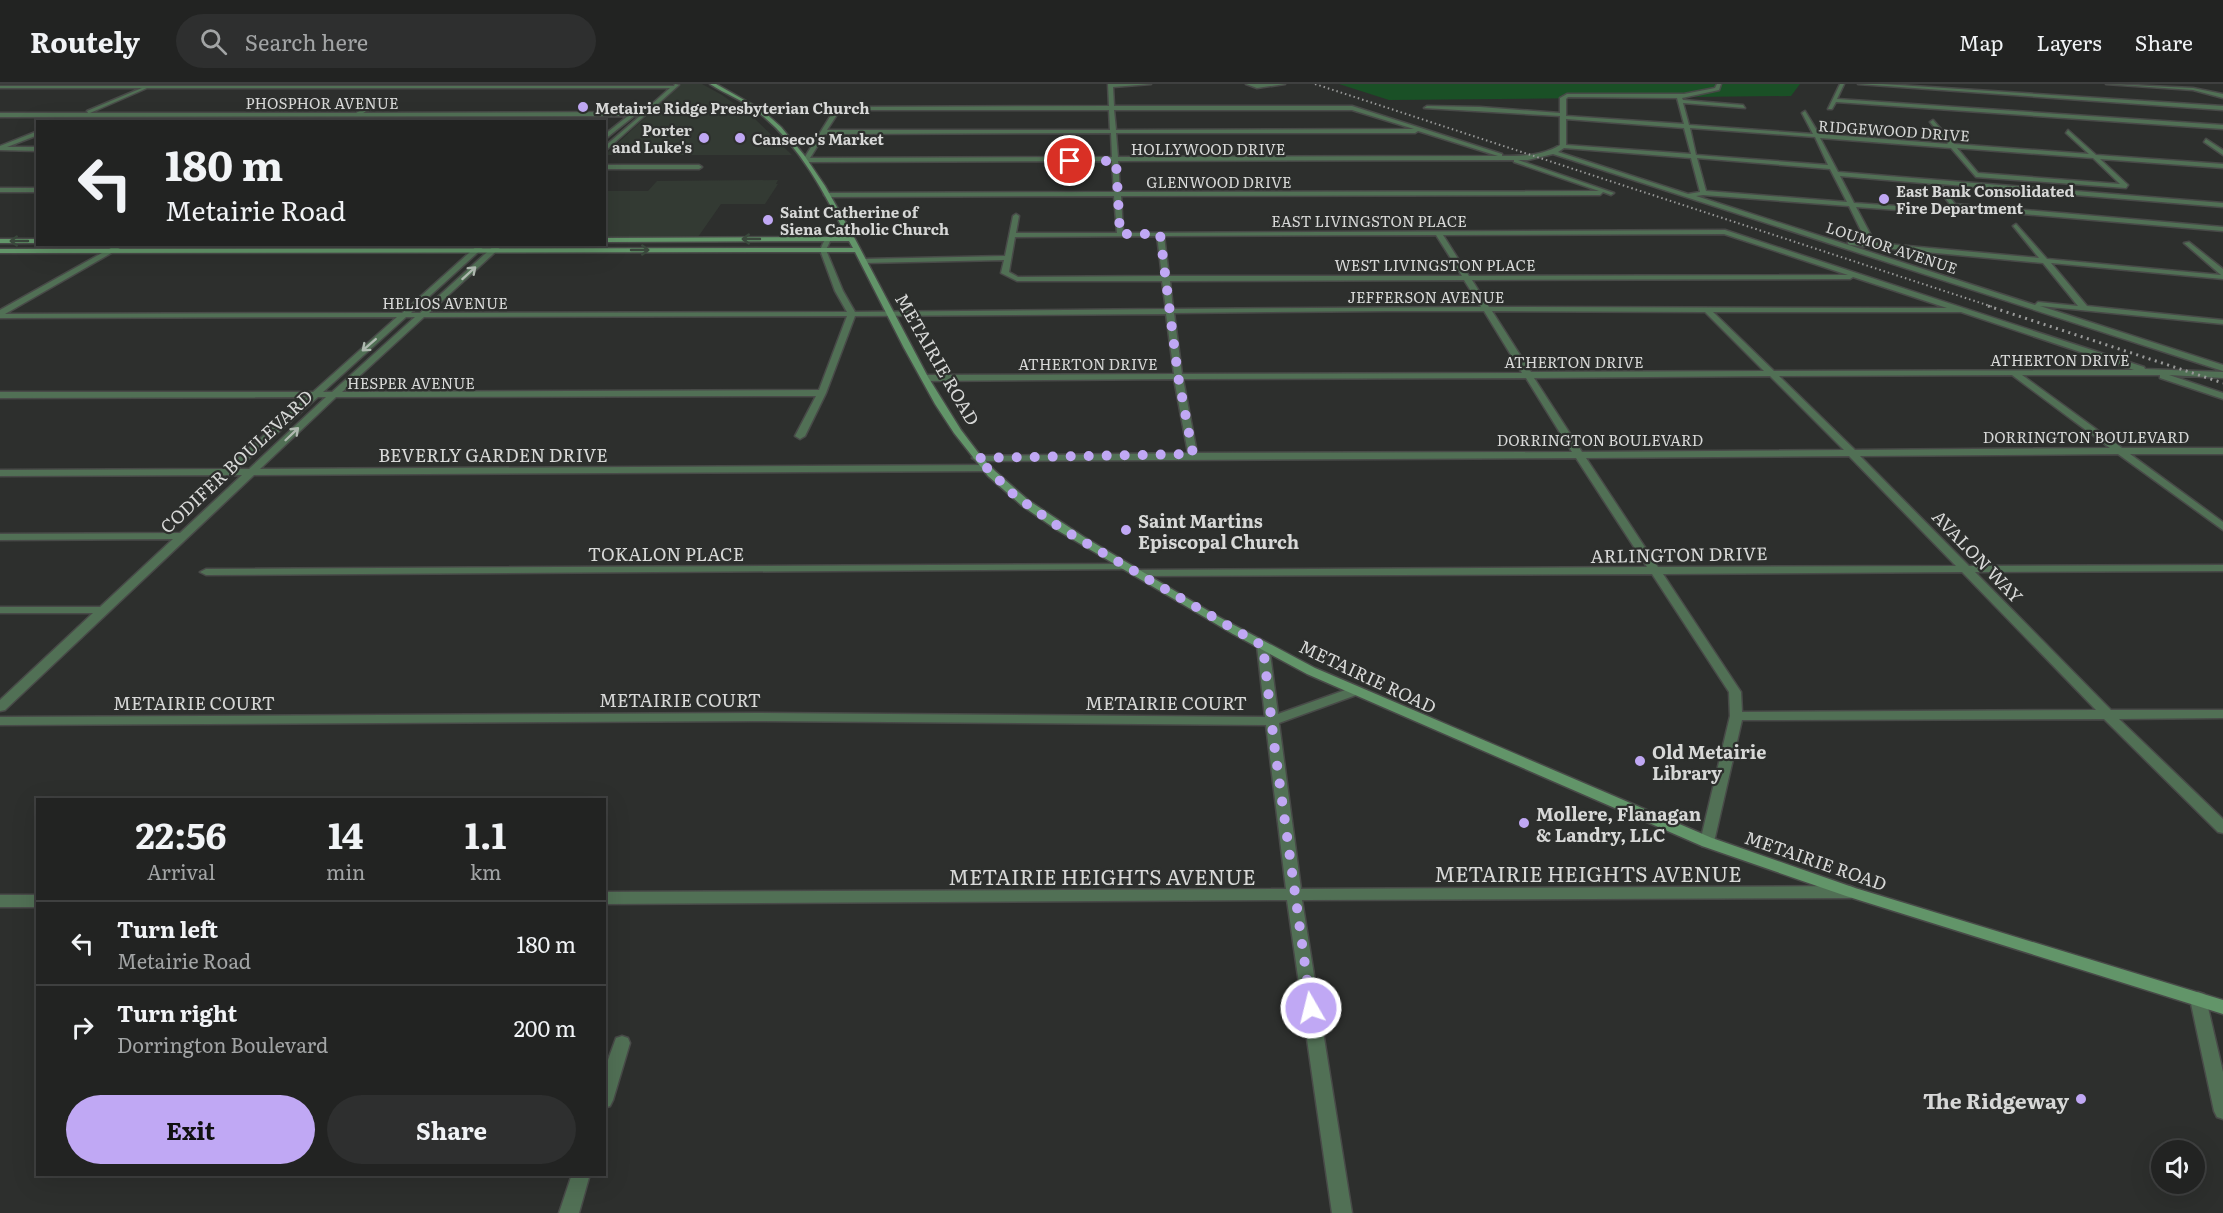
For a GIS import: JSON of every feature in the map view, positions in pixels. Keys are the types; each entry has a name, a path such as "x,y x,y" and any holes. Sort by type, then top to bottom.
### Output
{"main road":[{"name":"METAIRIE ROAD","path":"714,84 767,116 793,142 852,239 890,314 954,428 977,458 1014,495 1062,529 1263,646 1355,691 1707,842 1851,892 2223,1007"},
{"path":"606,240 852,239"},
{"path":"0,241 36,241"},
{"path":"0,251 480,248 858,250"}],"street":[{"path":"1120,234 1111,85 1149,84"},
{"path":"1248,84 1257,87 1283,84"},
{"path":"1680,98 1711,91 1719,84"},
{"path":"1830,108 1842,84"},
{"path":"1860,84 2223,108"},
{"path":"2108,84 2193,90 2223,96"},
{"path":"0,87 677,85"},
{"path":"606,148 677,85"},
{"path":"655,94 664,86"},
{"path":"71,120 152,87"},
{"path":"2020,90 2034,102"},
{"path":"1563,146 1563,98 1570,95 1680,98 1743,107"},
{"path":"1680,98 1703,193"},
{"path":"1834,100 2223,127"},
{"path":"348,120 379,102"},
{"path":"606,136 640,107"},
{"path":"806,160 838,108 1352,108 1427,130 1511,159"},
{"name":"RIDGEWOOD DRIVE","path":"1427,108 1480,109 1688,127 2223,166"},
{"path":"2041,108 2048,115"},
{"path":"1805,113 1872,245"},
{"name":"PHOSPHOR AVENUE","path":"0,115 645,114"},
{"path":"1933,122 1976,175 2126,186 2068,132"},
{"path":"822,132 1427,130"},
{"path":"0,149 36,134"},
{"path":"2206,141 2223,153"},
{"path":"1553,152 1563,146 1693,156 1935,181 2223,205"},
{"path":"0,149 36,149"},
{"name":"HOLLYWOOD DRIVE","path":"806,160 1511,159 1553,152"},
{"name":"LOUMOR AVENUE","path":"1553,152 2223,368"},
{"name":"GLENWOOD DRIVE","path":"827,195 1611,193 1511,159"},
{"path":"606,167 699,167"},
{"path":"1935,181 1953,206 2223,229"},
{"path":"0,190 36,190"},
{"path":"1686,195 1703,193 1898,208"},
{"path":"864,261 1007,258 1016,216"},
{"path":"2016,226 2084,308"},
{"name":"EAST LIVINGSTON PLACE","path":"1012,235 1725,232 1860,277"},
{"path":"1438,233 1579,455 1735,692 1737,709 1707,842"},
{"path":"1160,234 1178,376 1193,454"},
{"path":"800,436 822,393 852,314 838,291 823,250 828,239"},
{"path":"1840,244 1849,242 2223,275"},
{"path":"2187,243 2223,275"},
{"path":"0,314 121,246"},
{"name":"CODIFER BOULEVARD","path":"228,472 480,248"},
{"name":"CODIFER BOULEVARD","path":"0,707 332,396 497,248"},
{"name":"WEST LIVINGSTON PLACE","path":"1007,258 1005,273 1011,278 1025,280 1860,277"},
{"path":"1860,277 2223,396"},
{"path":"2016,302 2223,322"},
{"name":"JEFFERSON AVENUE","path":"890,314 1169,310 1962,310"},
{"name":"AVALON WAY","path":"1707,310 1965,567 2108,716 2223,828"},
{"name":"HELIOS AVENUE","path":"0,314 422,316 890,314"},
{"name":"ATHERTON DRIVE","path":"925,378 2152,372 2223,375"},
{"path":"2014,373 2223,527"},
{"name":"HESPER AVENUE","path":"0,395 332,396 822,393"},
{"name":"DORRINGTON BOULEVARD","path":"977,458 1193,454 1579,455 1850,451 2223,451"},
{"name":"BEVERLY GARDEN DRIVE","path":"0,473 986,468"},
{"path":"0,537 182,536"},
{"name":"ARLINGTON DRIVE","path":"1131,570 1656,572 1965,567 2223,568"},
{"name":"TOKALON PLACE","path":"206,572 1131,570"},
{"path":"0,610 103,610"},
{"path":"1263,646 1294,895 1342,1213"},
{"name":"METAIRIE COURT","path":"0,721 754,717 1271,721 1355,691"},
{"path":"1737,709 2108,716 2223,714"},
{"name":"METAIRIE HEIGHTS AVENUE","path":"606,898 1851,892"},
{"path":"0,901 36,901"},
{"path":"2198,999 2223,1111"},
{"path":"606,1094 622,1043"},
{"path":"569,1213 580,1176"}],"shaded area":[{"path":"681,84 702,84 753,117 792,155 606,155"},
{"path":"778,180 776,184 778,184 765,204 721,204 698,237 606,238 606,191 648,191 657,181"}],"green space":[{"path":"1339,84 1800,84 1791,96 1389,100"}],"railway":[{"path":"1315,84 1993,307"},
{"path":"1988,306 2223,383"}],"place":[{"name":"Metairie Ridge Presbyterian Church","path":"583,107"},
{"name":"Porter and Luke's","path":"704,138"},
{"name":"Canseco's Market","path":"740,138"},
{"name":"East Bank Consolidated Fire Department","path":"1884,199"},
{"name":"Saint Catherine of Siena Catholic Church","path":"768,220"},
{"name":"Saint Martins Episcopal Church","path":"1126,530"},
{"name":"Old Metairie Library","path":"1640,761"},
{"name":"Mollere, Flanagan & Landry, LLC","path":"1524,823"},
{"name":"The Ridgeway","path":"2081,1099"}],"route":[{"path":"1070,161 1116,161 1120,234 1160,234 1178,376 1193,454 977,458 1014,495 1062,529 1263,646 1294,895 1311,1008"}]}
